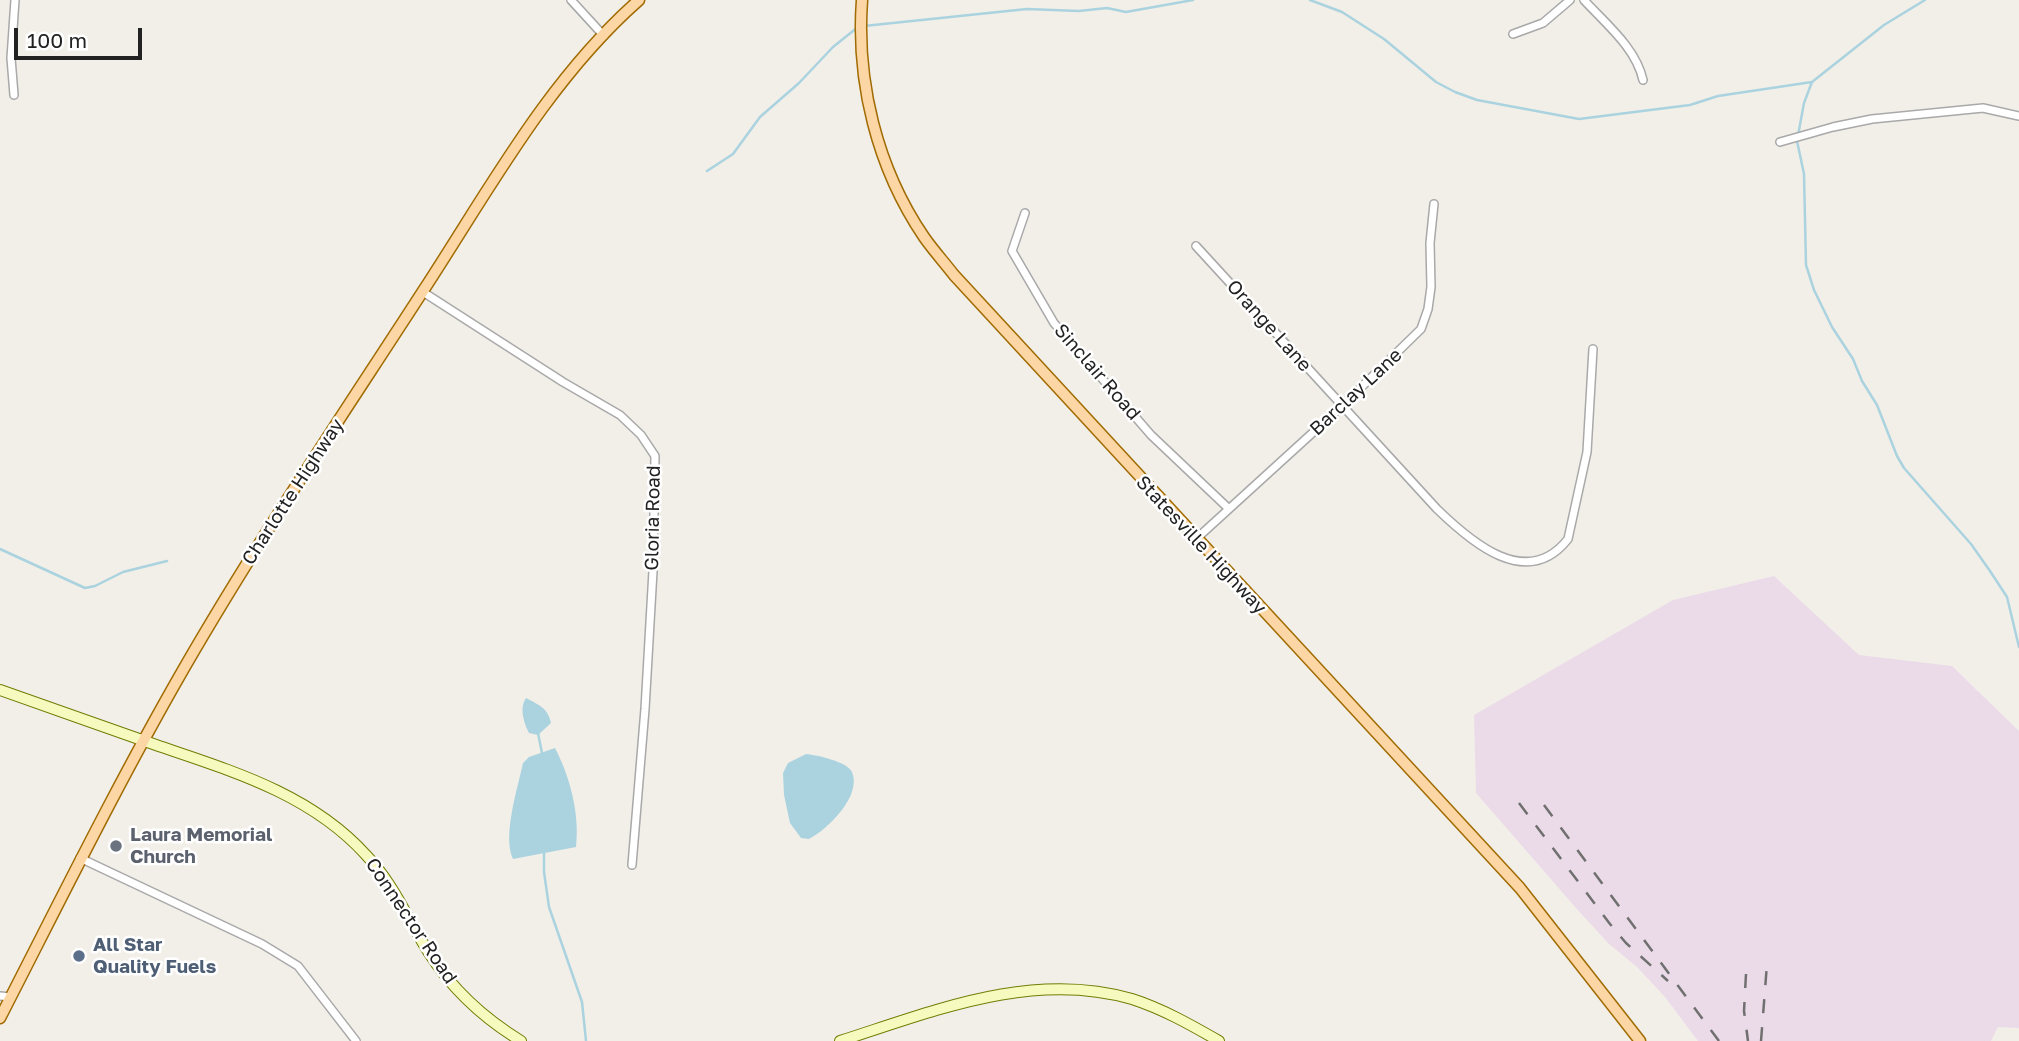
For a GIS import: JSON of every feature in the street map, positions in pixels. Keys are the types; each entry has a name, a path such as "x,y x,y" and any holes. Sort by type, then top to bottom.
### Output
{"main road":[{"name":"Charlotte Highway","path":"0,1018 5,997 143,740 262,538 523,136 559,88 639,0"},
{"name":"Statesville Highway","path":"862,0 861,52 867,101 880,148 899,194 923,236 954,275 1196,540 1520,888 1640,1041"}],"street":[{"path":"14,95 11,58 15,0"},
{"path":"571,0 604,36"},
{"path":"1513,34 1543,23 1570,0"},
{"path":"1584,0 1626,45 1643,80"},
{"path":"1780,142 1872,119 1983,108 2019,116"},
{"name":"Barclay Lane","path":"1196,540 1342,406 1421,329 1429,309 1430,243 1434,204"},
{"name":"Sinclair Road","path":"1025,213 1012,251 1054,323 1151,435 1228,508"},
{"name":"Orange Lane","path":"1196,246 1437,509 1465,537 1500,556 1528,561 1541,560 1561,548 1569,539 1587,452 1593,349"},
{"name":"Gloria Road","path":"423,292 563,382 620,415 641,435 655,456 648,673 632,865"},
{"name":"Connector Road","path":"0,690 258,782 295,799 328,820 366,854 380,871 405,909 429,954 446,976 491,1020 521,1041"},
{"path":"80,858 262,944 298,966 356,1041"},
{"path":"840,1041 989,996 1048,988 1088,991 1132,999 1175,1017 1219,1041"}],"shaded area":[{"path":"1774,576 1859,655 1952,666 2019,731 2019,1028 1998,1027 1991,1041 1698,1041 1665,997 1637,967 1608,943 1476,793 1474,715 1673,600"}],"water":[{"path":"526,698 542,708 550,718 551,723 538,735 529,733 525,725 523,711"},
{"path":"555,748 573,796 577,822 576,847 513,859 509,838 510,825 523,763 529,757"},
{"path":"806,754 845,765 852,772 854,781 848,801 841,811 825,828 809,839 801,838 790,823 783,773 788,763"}],"waterway":[{"path":"864,26 1027,9 1079,11 1107,8 1126,12 1193,0"},
{"path":"1310,0 1342,12 1384,39 1436,82 1455,92 1477,100 1579,119 1690,105 1718,96 1812,82 1884,25 1925,0"},
{"path":"707,171 733,154 760,117 799,83 833,47 858,27"},
{"path":"1812,82 1804,103 1797,141 1804,174 1806,265 1814,290 1877,405 1904,468 1971,544 2007,597 2019,647"},
{"path":"0,549 85,588 123,572 167,561"},
{"path":"538,733 542,753"},
{"path":"544,849 549,907 582,1002 586,1041"}],"railway":[{"path":"1519,803 1610,924 1626,943 1668,981"},
{"path":"1544,805 1719,1041"},
{"path":"1761,1041 1767,964"},
{"path":"1746,974 1744,1011 1748,1041"}],"place":[{"name":"Laura Memorial Church","path":"116,846"},
{"name":"All Star Quality Fuels","path":"79,956"}]}
